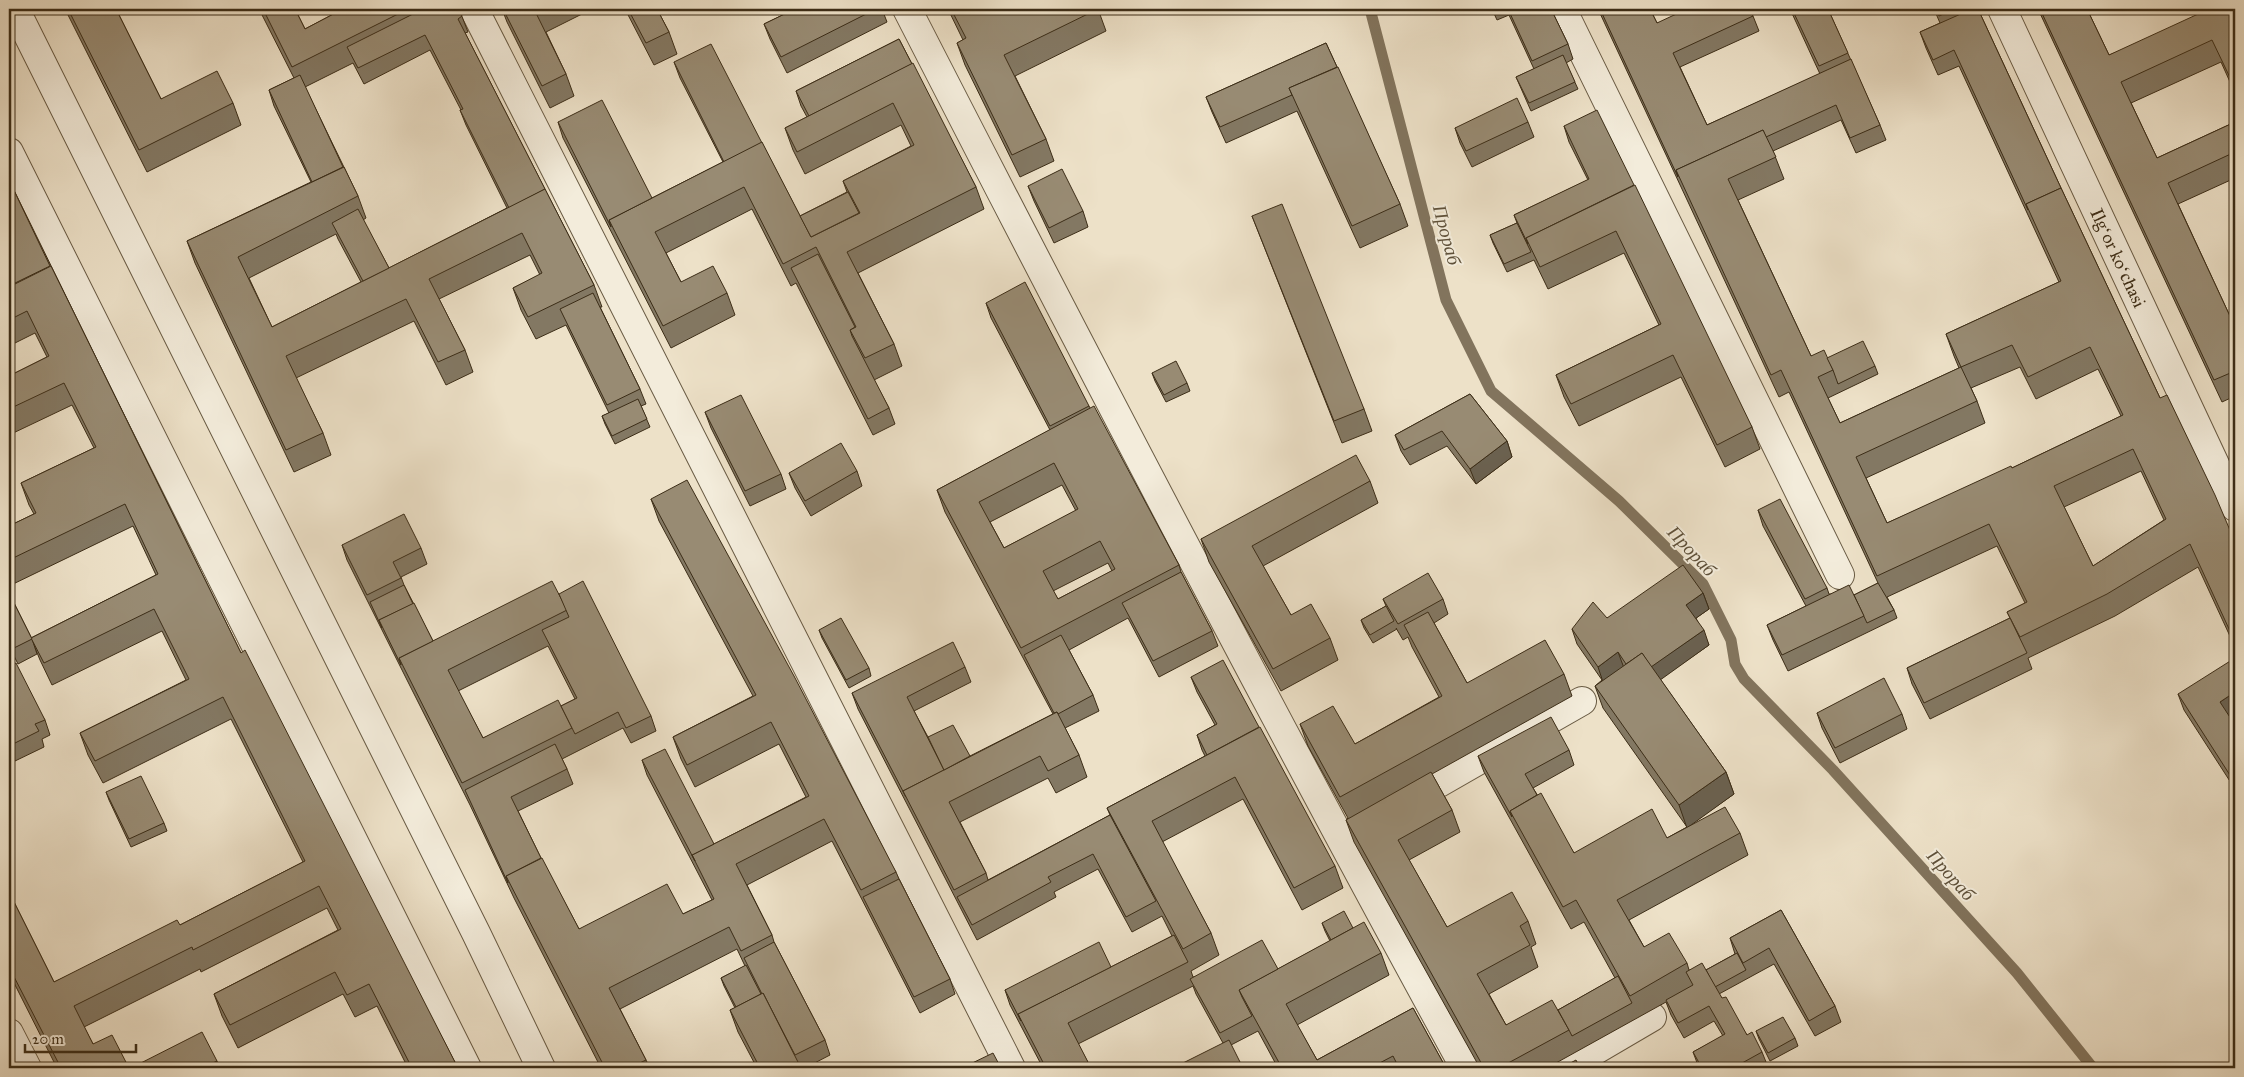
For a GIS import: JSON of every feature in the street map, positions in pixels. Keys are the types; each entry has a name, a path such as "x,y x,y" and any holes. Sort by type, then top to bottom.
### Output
{"street":[{"path":"15,9 472,924 541,1068"},
{"path":"474,9 1011,1068"},
{"path":"908,9 1102,390 1340,840 1465,1068"},
{"path":"1562,9 1840,575"},
{"name":"Ilgʻor koʻchasi","path":"2002,9 2226,463 2235,507"},
{"path":"9,152 467,1068"},
{"path":"1340,840 1582,701"},
{"path":"1565,1068 1652,1017"},
{"path":"9,1033 27,1068"}],"building":[{"path":"68,9 116,9 161,99 217,71 233,103 139,150"},
{"path":"263,9 295,9 305,29 343,9 408,9 292,67"},
{"path":"423,9 459,9 462,16 458,19 545,189 509,208 460,110 463,109 425,35 358,68 347,47"},
{"path":"503,9 540,9 535,11 566,74 542,86"},
{"path":"628,9 657,9 669,32 646,43"},
{"path":"795,9 876,9 781,57 764,24"},
{"path":"951,9 1098,9 1004,55 1046,139 1012,155 957,43 966,38"},
{"path":"1508,9 1551,9 1568,44 1532,61"},
{"path":"1600,9 1650,9 1657,23 1687,9 1750,9 1753,16 1673,53 1707,125 1851,59 1880,125 1850,138 1836,105 1766,137 1763,130 1676,170 1678,177"},
{"path":"1792,9 1828,9 1848,53 1819,66"},
{"path":"1936,9 1955,9 1939,16"},
{"path":"1972,9 1978,9 2061,188 2026,204 2028,210 1954,50 1933,60 1920,32"},
{"path":"2040,9 2087,9 2109,55 2209,9 2235,9 2235,88 2212,40 2121,82 2157,158 2235,122 2235,152 2168,183 2235,327 2235,371 2214,380"},
{"path":"899,39 912,64 809,116 796,91"},
{"path":"1326,43 1337,67 1289,88 1292,95 1220,127 1206,97"},
{"path":"711,44 762,143 724,162 674,62"},
{"path":"1563,55 1575,82 1529,103 1516,77"},
{"path":"913,63 976,187 847,252 894,344 865,358 850,330 856,327 816,247 783,264 744,187 655,232 681,282 713,266 727,293 663,326 609,220 762,142 811,237 860,213 843,181 914,145 893,103 797,152 785,128"},
{"path":"1338,67 1400,204 1352,226 1289,88"},
{"path":"300,75 343,167 312,182 269,90"},
{"path":"1517,98 1528,122 1466,151 1455,128"},
{"path":"602,100 652,198 609,220 611,227 558,122"},
{"path":"1597,110 1634,185 1526,238 1528,244 1514,215 1589,179 1564,126"},
{"path":"1763,130 1776,157 1728,179 1811,356 1824,350 1833,370 1818,377 1840,423 1961,367 1946,334 2061,281 2026,204 2061,188 2160,398 2167,395 2215,495 2235,542 2235,642 2190,544 2107,594 2020,637 2007,612 2027,602 1989,524 1877,576 1781,370 1771,375 1676,170","holes":["2012,345 2028,377 2090,347 2123,415 2012,468 2011,466 1887,523 1856,457 1977,401 1961,367","2133,449 2166,519 2093,566 2054,486"]},
{"path":"344,167 358,196 238,257 272,327 545,189 594,285 528,317 513,288 542,273 522,233 429,279 465,350 438,362 406,299 286,356 323,433 286,450 187,241"},
{"path":"1062,169 1083,211 1049,228 1028,186"},
{"path":"9,180 50,266 13,284 9,276"},
{"path":"1635,185 1752,427 1717,445 1673,355 1571,404 1556,375 1661,324 1616,231 1540,267 1526,238"},
{"path":"848,192 859,213 811,237 800,216"},
{"path":"1282,204 1364,409 1334,421 1252,216"},
{"path":"358,209 389,268 363,281 332,223"},
{"path":"1517,223 1531,252 1504,264 1490,235"},
{"path":"818,254 855,327 850,330 852,336 889,408 868,419 791,268"},
{"path":"51,266 241,653 245,650 458,1068 412,1068 369,984 347,995 335,972 230,1025 214,994 341,929 319,886 193,950 192,947 74,1006 93,1044 112,1035 129,1068 61,1068 9,967 9,892 54,982 177,920 180,925 305,861 223,697 95,761 80,733 189,679 154,609 44,663 31,638 158,574 125,504 9,560 9,526 36,513 21,483 96,447 64,383 9,409 9,376 49,356 27,311 9,320 9,287"},
{"path":"1025,282 1089,406 1050,426 986,303"},
{"path":"593,293 640,389 607,405 560,309"},
{"path":"1863,341 1875,366 1838,384 1827,358"},
{"path":"1176,361 1187,383 1164,395 1152,373"},
{"path":"1470,394 1507,441 1470,469 1442,431 1404,450 1395,435"},
{"path":"741,395 781,474 745,491 705,412"},
{"path":"638,399 647,419 612,436 602,416"},
{"path":"1094,406 1179,565 1021,648 937,490","holes":["1054,463 1078,509 1004,548 979,502","1100,541 1115,569 1058,599 1043,571"]},
{"path":"841,443 857,471 805,501 789,473"},
{"path":"1356,455 1370,481 1252,546 1291,615 1311,604 1330,638 1273,669 1201,539"},
{"path":"687,480 794,676 896,872 861,890 824,819 736,864 772,935 741,951 729,927 609,988 646,1060 629,1068 605,1068 506,876 542,858 579,929 667,884 683,914 714,899 692,855 809,796 771,722 687,765 673,737 756,695 651,499"},
{"path":"1780,499 1827,588 1805,599 1758,510"},
{"path":"404,514 421,548 393,562 401,578 367,595 342,545"},
{"path":"1683,565 1703,593 1686,605 1704,630 1651,667 1642,653 1626,664 1618,652 1598,667 1572,629 1593,602 1607,618"},
{"path":"1181,572 1212,631 1153,661 1122,603"},
{"path":"1428,573 1443,599 1398,624 1383,599"},
{"path":"552,581 567,610 448,670 483,738 558,700 572,728 462,783 399,658"},
{"path":"583,581 651,716 626,728 618,712 575,734 561,706 577,698 542,630 569,617 559,594"},
{"path":"1878,583 1894,610 1867,623 1854,595"},
{"path":"404,585 413,604 379,620 382,628 370,602"},
{"path":"1849,585 1864,616 1782,655 1767,625"},
{"path":"9,593 32,639 12,649 9,642"},
{"path":"414,603 433,641 399,658 401,665 379,620"},
{"path":"1386,606 1394,621 1370,635 1361,620"},
{"path":"1428,612 1467,683 1545,640 1564,674 1340,797 1300,724 1333,706 1355,744 1442,696 1404,625"},
{"path":"841,618 869,668 846,680 819,630"},
{"path":"2010,618 2027,653 1924,703 1907,668"},
{"path":"1061,635 1093,695 1058,714 1057,712 1054,713 1024,655"},
{"path":"953,642 965,667 907,697 944,770 903,791 906,797 852,693"},
{"path":"1642,653 1726,772 1679,805 1595,686"},
{"path":"2235,658 2235,692 2220,702 2235,725 2235,783 2178,694"},
{"path":"1223,660 1259,727 1207,755 1197,735 1217,724 1191,677"},
{"path":"16,663 45,720 35,724 39,731 9,746 9,666"},
{"path":"1884,678 1902,714 1835,748 1817,713"},
{"path":"1057,712 1079,755 1048,771 1040,756 949,802 986,873 954,890 903,791"},
{"path":"1551,717 1569,750 1525,774 1537,795 1510,811 1512,817 1478,756"},
{"path":"953,725 970,756 944,770 928,737"},
{"path":"1260,727 1335,866 1294,888 1235,777 1152,821 1211,933 1183,949 1107,808"},
{"path":"555,744 567,769 511,797 541,858 506,876 508,883 465,790"},
{"path":"665,749 714,844 692,855 695,861 642,760"},
{"path":"1431,772 1452,810 1398,840 1447,927 1512,892 1528,921 1520,926 1530,945 1477,974 1506,1025 1552,1000 1569,1030 1499,1068 1484,1068 1346,820"},
{"path":"141,776 164,823 129,839 106,792"},
{"path":"1541,793 1574,853 1652,809 1667,838 1725,807 1740,833 1617,900 1644,947 1669,933 1687,963 1630,996 1576,900 1563,907 1510,811"},
{"path":"1110,815 1156,901 1126,917 1093,854 1048,877 1051,882 972,925 957,897"},
{"path":"899,879 950,979 914,997 863,897"},
{"path":"1781,910 1835,1006 1809,1021 1769,948 1743,963 1730,938"},
{"path":"1344,911 1353,928 1331,940 1322,923"},
{"path":"1364,922 1381,953 1286,1004 1317,1060 1413,1008 1446,1068 1399,1068 1393,1056 1370,1068 1282,1068 1239,990"},
{"path":"1174,935 1188,962 1068,1023 1091,1068 1046,1068 1018,1014"},
{"path":"1262,940 1278,969 1239,990 1252,1016 1220,1033 1190,979"},
{"path":"774,942 825,1040 795,1055 744,958"},
{"path":"1099,942 1111,967 1018,1014 1021,1021 1005,990"},
{"path":"1737,953 1746,970 1715,987 1706,970"},
{"path":"1702,963 1722,998 1726,997 1747,1035 1752,1032 1762,1052 1733,1068 1702,1068 1693,1052 1725,1034 1709,1006 1678,1023 1666,1000 1693,985 1686,972"},
{"path":"746,965 761,994 736,1007 721,978"},
{"path":"1618,976 1632,1003 1572,1036 1558,1010"},
{"path":"763,993 801,1068 760,1068 730,1010"},
{"path":"1783,1017 1795,1038 1768,1053 1756,1031"},
{"path":"202,1032 217,1061 202,1068 131,1068"},
{"path":"1229,1040 1243,1068 1173,1068"},
{"path":"993,1053 1001,1068 962,1068"},
{"path":"1576,1060 1580,1068 1561,1068"}],"waterway":[{"name":"Прораб","path":"1370,9 1446,300 1491,391 1619,501 1703,584 1731,640 1735,664 1744,679 1833,770 2017,973 2093,1068"}]}
